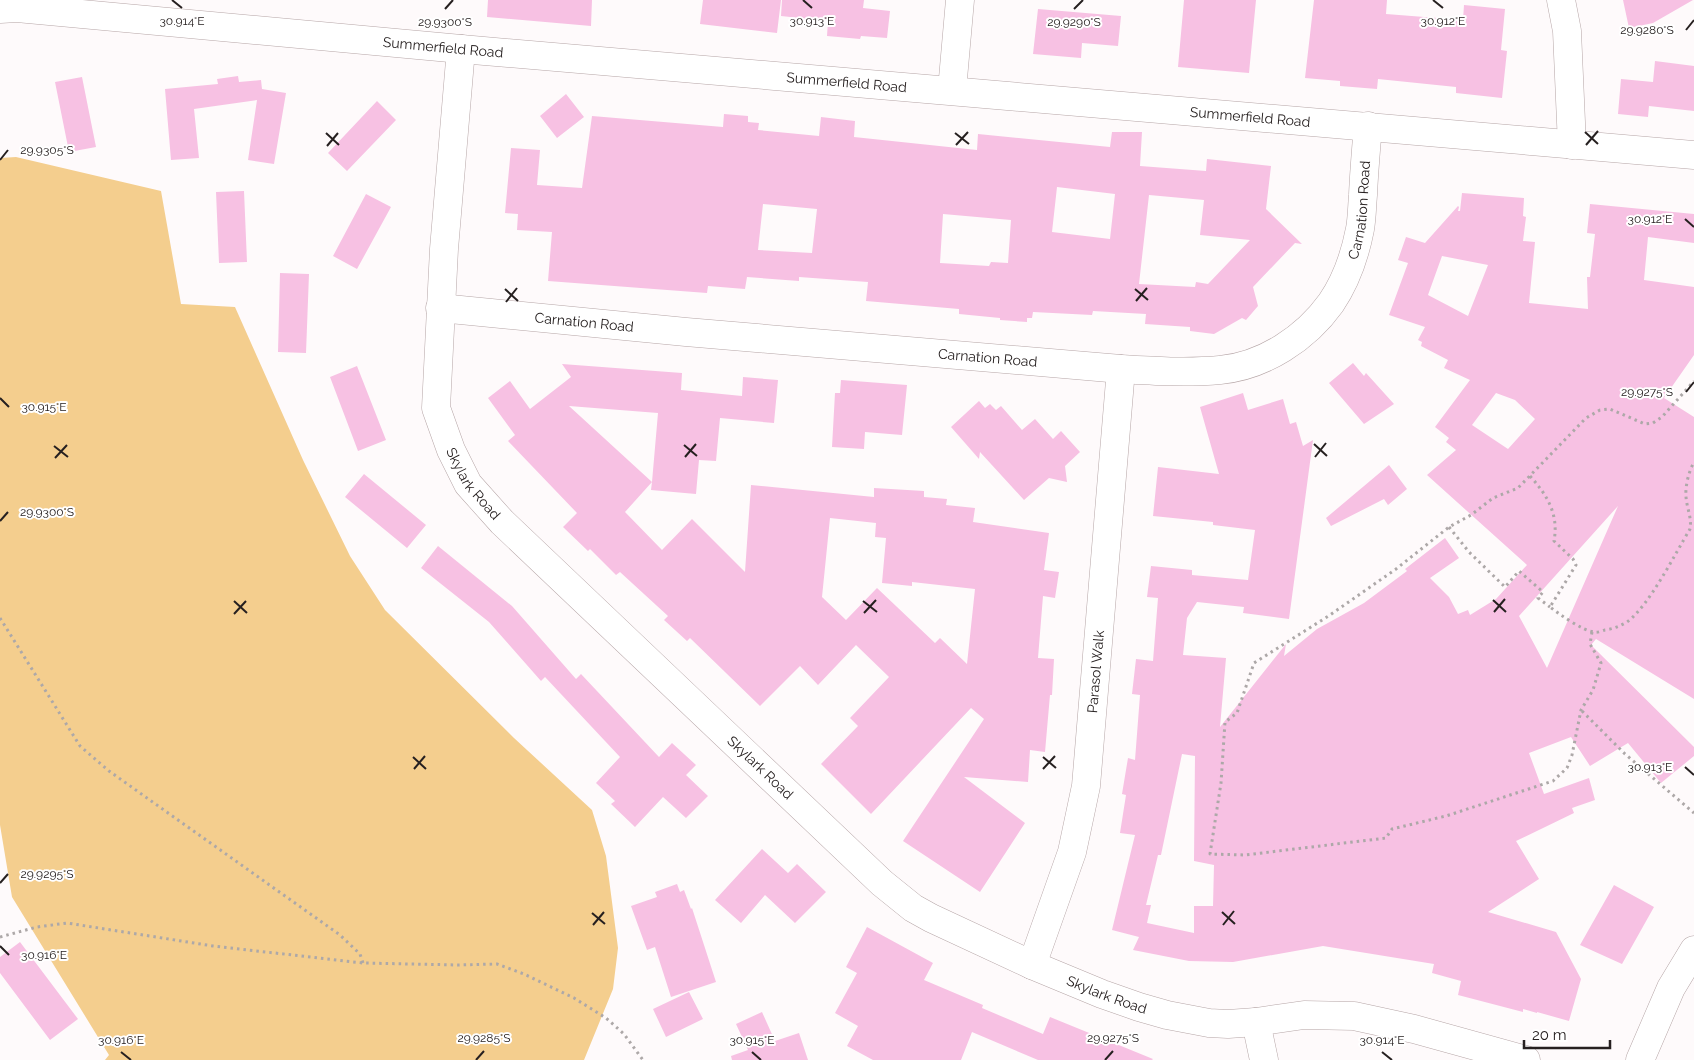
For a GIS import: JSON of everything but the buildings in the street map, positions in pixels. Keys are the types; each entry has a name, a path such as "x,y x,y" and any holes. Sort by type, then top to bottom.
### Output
{"street":[{"path":"952,90 960,0"},
{"path":"1561,0 1567,31 1572,145"},
{"name":"Summerfield Road","path":"0,9 17,8 461,49 1694,154"},
{"name":"Skylark Road","path":"461,49 440,308 436,408 459,468 468,484 502,522 882,884 913,908 931,918 1032,965 1112,997 1167,1015 1209,1023 1228,1024 1304,1015 1354,1016 1414,1029 1526,1060"},
{"name":"Carnation Road","path":"440,308 686,332 1121,369 1165,371 1222,370 1250,364 1274,354 1311,326 1330,303 1340,287 1353,258 1360,228 1368,126"},
{"name":"Parasol Walk","path":"1032,965 1072,852 1086,786 1121,369"},
{"path":"1640,1060 1670,988 1694,950"},
{"path":"1256,1022 1264,1060"}],"path":[{"path":"1592,632 1590,644 1601,662 1593,690 1581,710 1570,761 1567,768 1553,781 1446,816 1392,829 1386,838 1245,855 1210,854 1221,783 1224,722 1237,713 1254,663 1330,615 1389,574 1449,527 1493,498 1518,488 1586,418 1600,410 1610,409 1645,424 1653,423 1662,417 1694,381"},
{"path":"1449,527 1469,552 1505,587 1519,571 1543,592 1538,598 1564,617 1592,632 1615,628 1627,621 1652,592 1690,529 1692,520 1686,496 1694,462"},
{"path":"1530,476 1544,491 1549,500 1556,528 1554,541 1576,565 1550,607"},
{"path":"0,618 80,746 109,771 340,935 360,954 363,963"},
{"path":"1581,710 1626,754 1694,813"},
{"path":"0,937 37,927 67,923 213,946 363,963 497,964 524,974 574,998 606,1018 624,1034 643,1060"}],"shaded area":[{"path":"16,157 161,191 181,304 235,307 303,460 350,556 385,610 514,738 592,810 606,856 618,948 613,989 584,1060 105,1060 109,1055 12,897 0,825 0,158"}]}
